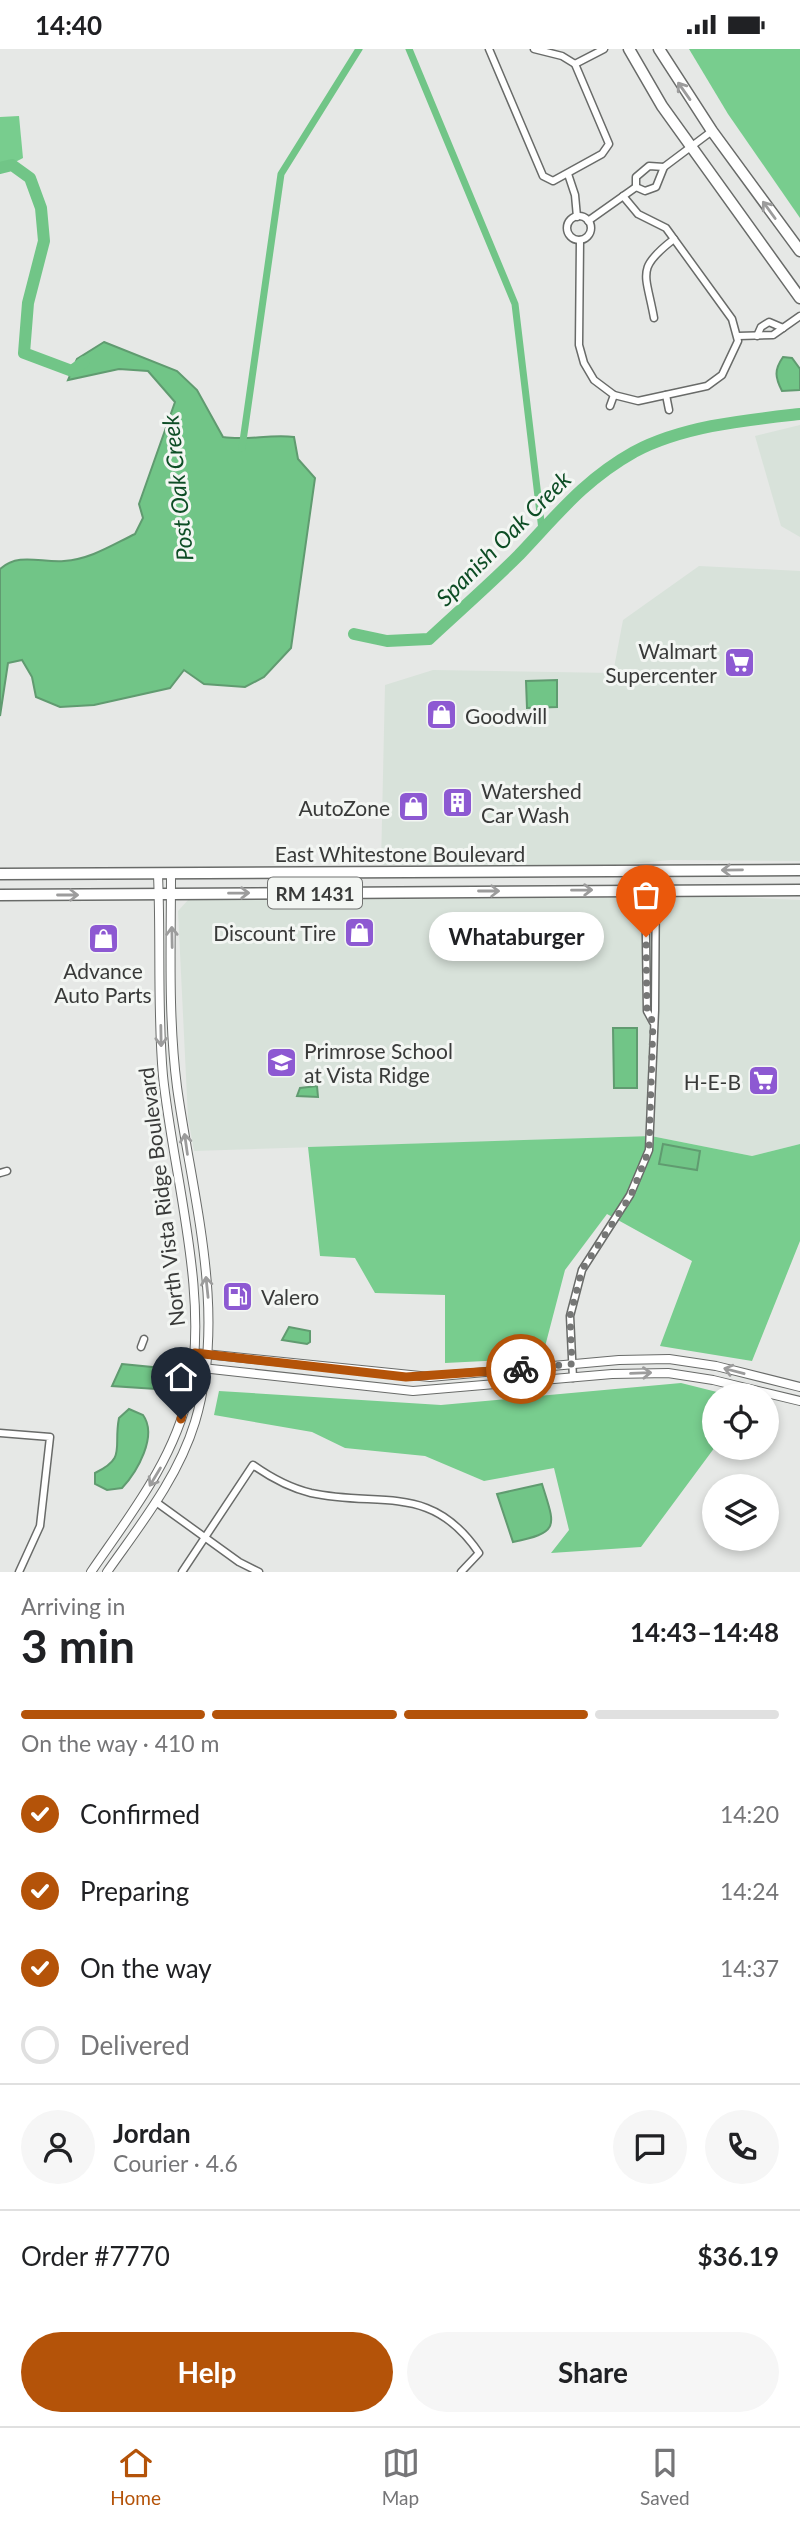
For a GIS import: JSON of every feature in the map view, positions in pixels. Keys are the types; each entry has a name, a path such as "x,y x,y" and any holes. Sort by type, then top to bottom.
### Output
{"main road":[{"path":"628,49 691,147 800,298"},
{"path":"659,49 712,131 800,251"},
{"name":"East Whitestone Boulevard","path":"0,874 800,870"},
{"name":"East Whitestone Boulevard","path":"0,895 774,890 800,887"}],"street":[{"path":"489,49 543,176 553,181 602,154 609,144 575,64 562,55 534,49"},
{"path":"575,64 604,49"},
{"path":"636,187 636,177 644,169 664,167 712,131"},
{"path":"636,187 645,191 656,187 664,167"},
{"path":"568,174 575,195 577,217"},
{"path":"588,221 636,187"},
{"path":"580,240 580,353 594,380 614,395 638,401 707,386 715,381 727,368 738,336 732,319 674,239 660,224 638,214 623,196"},
{"path":"577,217 588,221"},
{"path":"577,217 569,222 567,230 571,237 580,240"},
{"path":"580,240 590,232 588,221"},
{"path":"654,318 647,265 653,255 674,239"},
{"path":"738,336 773,335 800,316"},
{"path":"757,336 761,327 769,322 783,328"},
{"path":"610,407 614,395"},
{"path":"666,395 669,410"},
{"path":"573,1378 570,1316 582,1270 631,1195 649,1150 653,1022 651,871"},
{"path":"651,871 647,1011 653,1022"},
{"name":"North Vista Ridge Boulevard","path":"107,1572 156,1502 192,1431 209,1355 205,1272 177,1084 165,894 158,875"},
{"name":"North Vista Ridge Boulevard","path":"91,1572 164,1461 181,1419 195,1353 193,1292 163,1074 165,894 171,875"},
{"path":"141,1347 144,1339"},
{"path":"195,1353 430,1377 572,1364 669,1359 716,1366 800,1387"},
{"path":"193,1367 413,1391 644,1373 693,1376 800,1401"},
{"path":"0,1433 50,1437 40,1526 19,1572"},
{"path":"182,1572 253,1465 285,1484 312,1493 401,1500 431,1508 454,1522 479,1553 461,1572"},
{"path":"156,1502 239,1562 259,1572"}],"shaded area":[{"path":"689,49 800,49 800,218 728,114"},
{"path":"19,116 23,158 0,170 0,117"},
{"path":"800,425 800,537 781,526 755,436"},
{"path":"699,566 800,571 800,861 670,860 620,865 381,865 385,685 433,670 613,673 623,620"},
{"path":"737,897 800,900 800,1144 752,1156 651,1136 194,1151 188,1118 178,911 188,900"},
{"path":"651,1136 752,1156 800,1144 800,1241 752,1361 660,1346 692,1261 607,1214 565,1270 542,1358 445,1363 445,1295 375,1293 355,1258 320,1256 308,1147"},
{"path":"681,1383 702,1388 702,1460 705,1460 641,1547 551,1553 569,1530 554,1468 484,1481 425,1456 345,1448 312,1432 214,1415 219,1391 441,1405"}],"water":[{"path":"104,342 177,371 197,390 223,437 294,437 298,459 315,478 291,648 264,677 245,687 204,684 184,670 170,688 94,705 60,707 36,697 32,677 22,660 8,663 0,716 0,569 15,561 64,561 92,554 135,534 143,518 139,504 175,402 148,371 119,369 68,380 77,359"},
{"path":"783,357 792,358 800,369 800,390 782,391 776,374"},
{"path":"557,680 557,707 527,708 526,681"},
{"path":"613,1028 637,1028 637,1088 614,1088"},
{"path":"317,1086 318,1097 297,1096 300,1088"},
{"path":"663,1144 700,1151 697,1170 659,1164"},
{"path":"289,1327 310,1331 310,1342 307,1344 282,1340"},
{"path":"122,1364 172,1369 171,1390 112,1386"},
{"path":"129,1409 143,1415 147,1424 147,1443 134,1473 122,1488 107,1490 95,1484 95,1473 105,1468 115,1457 119,1418"},
{"path":"542,1484 550,1509 550,1525 540,1535 513,1542 497,1494"}],"waterway":[{"path":"242,448 281,174 359,49"},
{"path":"409,49 515,304 542,530"},
{"name":"Post Oak Creek","path":"0,168 12,165 30,178 41,208 44,241 28,303 24,353 72,371 84,362"},
{"name":"Spanish Oak Creek","path":"354,634 387,641 429,639 508,566 586,486 634,452 694,430 800,414"}],"way so far":[{"path":"521,1369 572,1364 570,1316 582,1270 631,1195 649,1150 653,1022 647,1011 646,937"}],"place":[{"name":"Walmart Supercenter","path":"740,662"},
{"name":"Goodwill","path":"442,715"},
{"name":"Watershed Car Wash","path":"458,802"},
{"name":"AutoZone","path":"413,807"},
{"name":"Discount Tire","path":"359,932"},
{"name":"Whataburger","path":"646,937"},
{"name":"Advance Auto Parts","path":"103,938"},
{"name":"Primrose School at Vista Ridge","path":"281,1062"},
{"name":"H-E-B","path":"764,1081"},
{"name":"Valero","path":"238,1296"}],"route":[{"path":"181,1419 195,1353 406,1377 453,1376 521,1369"}]}
